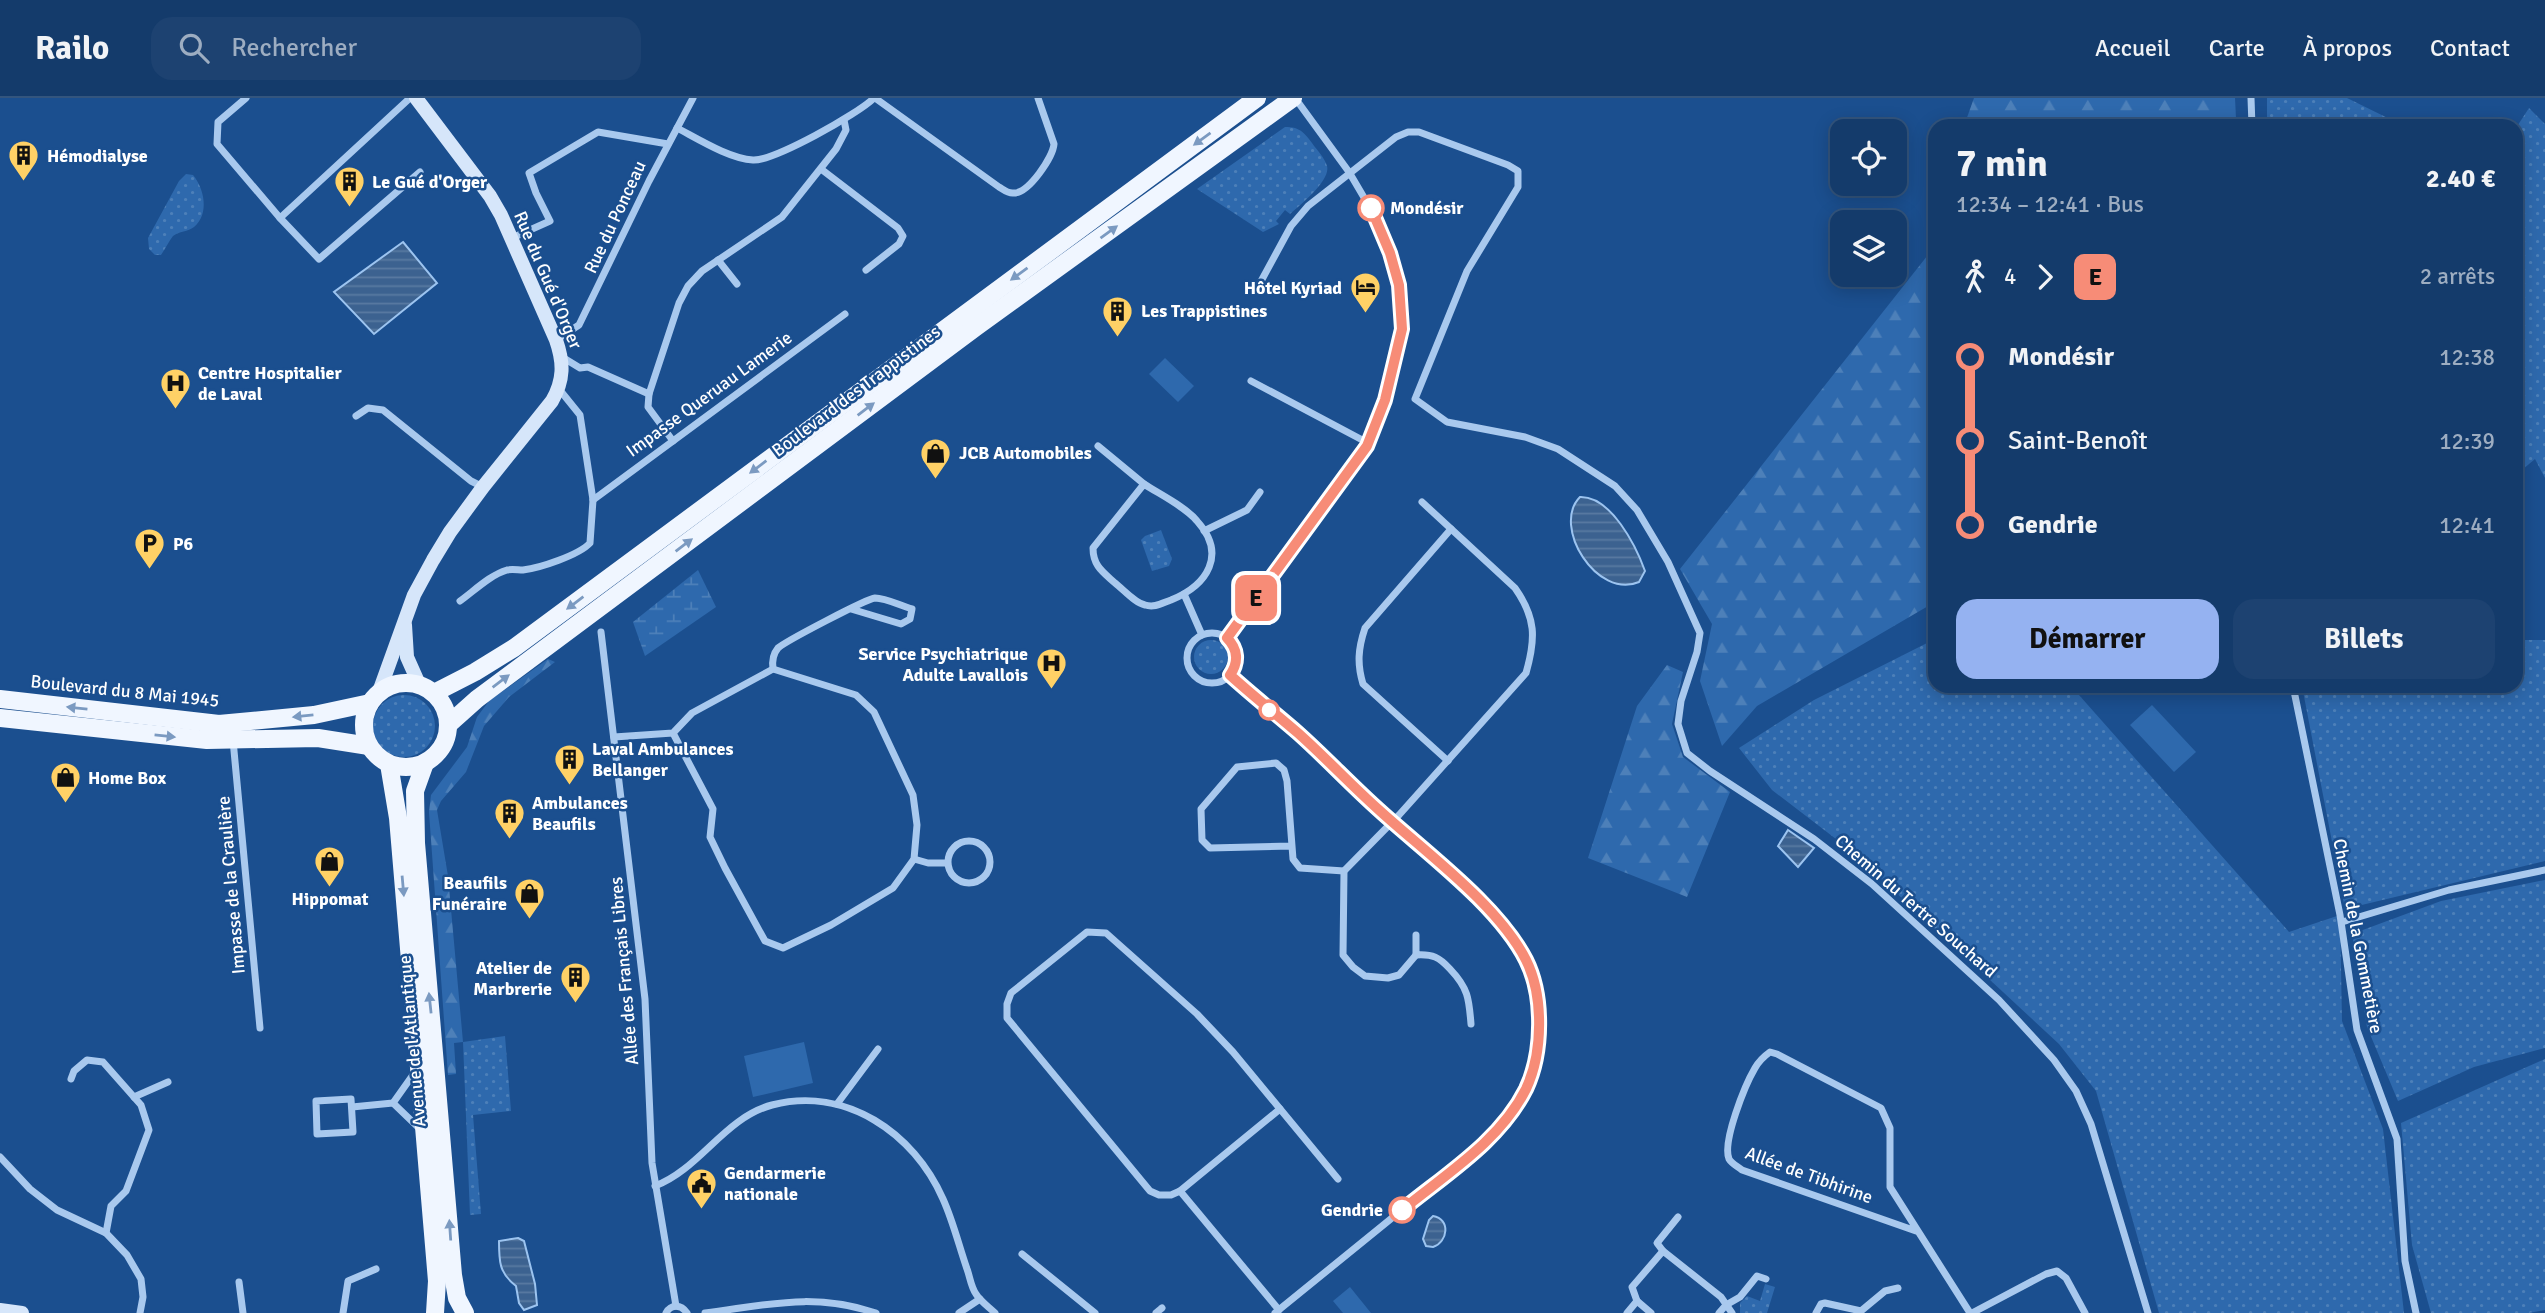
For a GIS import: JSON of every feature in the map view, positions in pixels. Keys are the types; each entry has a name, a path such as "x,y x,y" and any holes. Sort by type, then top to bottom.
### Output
{"main road":[{"name":"Rue du Gué d'Orger","path":"374,697 405,624 414,595 433,560 450,532 552,401 559,389 563,373 562,357 556,340 490,195 416,98"},
{"name":"Boulevard des Trappistines","path":"427,688 475,673 514,648 1257,98"},
{"name":"Boulevard des Trappistines","path":"449,724 477,699 976,327 1294,98"},
{"name":"Rue du Gué d'Orger","path":"405,624 407,657 427,688"},
{"path":"405,682 427,688 442,702 449,724 442,748 425,764 413,767 389,764 377,757 369,746 363,724 374,697 391,685 405,682"},
{"name":"Boulevard du 8 Mai 1945","path":"0,699 219,724 314,715 374,697"},
{"path":"0,718 207,740 318,738 369,746"},
{"name":"Avenue de l'Atlantique","path":"389,764 397,806 420,1066 437,1281 435,1313"},
{"name":"Avenue de l'Atlantique","path":"425,764 415,791 416,843 453,1275 457,1298 465,1313"},
{"path":"0,1310 22,1313"}],"street":[{"path":"246,98 218,122 217,144 319,259 420,172"},
{"path":"280,218 410,98"},
{"name":"Rue du Ponceau","path":"556,340 579,325 693,98"},
{"path":"677,128 737,157 755,160 770,156 844,120 875,98 999,187 1017,194 1028,187 1054,151 1038,98"},
{"path":"1227,638 1368,443 1385,400 1402,329 1399,285 1379,223 1349,172 1294,98"},
{"path":"2251,98 2252,119"},
{"path":"673,441 648,407 649,394 679,303 688,286 702,271 782,217 836,149 846,130 844,120"},
{"path":"511,239 550,222 529,173 540,166 598,132 668,144"},
{"name":"Chemin du Tertre Souchard","path":"1349,172 1396,137 1408,132 1419,132 1518,171 1518,187 1467,271 1418,385 1415,399 1447,422 1525,437 1558,449 1615,486 1637,510 1668,562 1700,633 1697,652 1681,701 1678,724 1687,753 1814,839 1872,884 1999,1000 2054,1059 2076,1091 2091,1124 2148,1313"},
{"path":"821,169 898,228 903,236 899,244 866,270"},
{"path":"1253,292 1291,226 1308,206 1349,172"},
{"path":"718,260 737,284"},
{"name":"Impasse Queruau Lamerie","path":"593,499 845,314"},
{"path":"562,357 580,368 588,367 649,394"},
{"path":"1251,382 1368,443"},
{"path":"460,601 508,570 525,570 586,548 590,543 593,499 580,415 559,389"},
{"path":"356,416 368,408 383,410 471,481 484,487"},
{"path":"1098,446 1144,484 1197,520 1213,550 1212,564 1196,586 1154,606 1142,605 1093,561 1093,548 1144,484"},
{"path":"1204,531 1247,510 1260,492"},
{"path":"1416,935 1416,955 1399,975 1388,978 1365,975 1353,967 1343,954 1344,871 1393,822 1526,673 1532,650 1532,624 1527,605 1515,589 1422,502"},
{"path":"1448,761 1363,684 1358,667 1365,628 1451,529"},
{"path":"1184,594 1202,635"},
{"path":"772,669 777,649 851,609 875,598 912,609 910,619 901,624 851,609"},
{"name":"Allée des Français Libres","path":"601,632 645,999 652,1163 676,1306"},
{"path":"1215,633 1227,638 1236,654 1236,662 1230,675 1220,681 1200,680 1187,664 1191,644 1202,635 1215,633"},
{"path":"614,737 673,733 692,713 772,669 856,695 874,712 913,795 917,825 914,859 893,888 831,925 783,948 765,941 710,837 713,809 673,733"},
{"path":"1180,1191 1277,1311 1488,1140 1508,1119 1527,1087 1539,1044 1538,1003 1528,963 1511,933 1491,911 1298,733 1230,675"},
{"name":"Chemin de la Gommetière","path":"2294,693 2342,922 2357,1030 2398,1139 2405,1261 2416,1313"},
{"name":"Impasse de la Craulière","path":"233,740 260,1028"},
{"path":"1291,846 1210,848 1202,840 1201,808 1237,767 1276,764 1284,770 1287,781 1293,859 1300,868 1344,871"},
{"path":"969,840 975,841 986,850 990,863 980,880 965,883 953,876 947,863 951,849 962,841 969,840"},
{"path":"914,859 928,863 947,863"},
{"path":"2342,922 2449,890 2545,870"},
{"path":"1280,1110 1180,1191 1171,1195 1159,1195 1150,1191 1007,1018 1007,1004 1011,993 1087,932 1106,933 1196,1014 1233,1052 1338,1180"},
{"path":"1416,955 1431,954 1439,958 1464,984 1469,1000 1471,1024"},
{"path":"837,1104 878,1049"},
{"name":"Allée de Tibhirine","path":"1916,1231 1742,1170 1732,1163 1728,1157 1728,1139 1753,1070 1760,1060 1770,1052 1777,1054 1881,1108 1890,1128 1890,1187 1971,1313"},
{"path":"71,1079 74,1071 87,1060 103,1062 141,1105 149,1130 125,1191 111,1206 107,1233"},
{"path":"352,1107 393,1103 420,1066"},
{"path":"134,1097 168,1082"},
{"path":"351,1099 352,1107 353,1132 317,1134 316,1101 351,1099"},
{"path":"655,1186 678,1173 723,1132 745,1117 770,1106 794,1101 837,1104 885,1125 911,1148 931,1174 944,1200 975,1293 995,1313"},
{"path":"393,1103 425,1134"},
{"path":"1,1161 57,1210 107,1233 127,1255 141,1279 143,1297 140,1313"},
{"path":"1678,1217 1657,1242 1662,1251 1721,1297 1732,1313"},
{"path":"1651,1313 1637,1301 1632,1287 1662,1251"},
{"path":"1022,1254 1095,1313"},
{"path":"343,1313 348,1281 376,1269"},
{"path":"1971,1313 2057,1271 2066,1278 2085,1313"},
{"path":"1719,1313 1726,1305 1740,1297 1756,1276 1766,1279"},
{"path":"239,1282 243,1313"},
{"path":"1816,1313 1821,1304 1825,1303 1861,1311 1885,1292 1898,1288"},
{"path":"959,1313 980,1299"},
{"path":"705,1313 796,1301 853,1306 876,1313"},
{"path":"1627,1313 1637,1301"},
{"path":"666,1313 669,1308 676,1306 687,1313"}],"green space":[{"path":"1974,98 2235,98 2236,119 1966,119"},
{"path":"2267,98 2347,98 2390,119 2267,119"},
{"path":"2529,108 2545,124 2545,478 2535,459 2523,469 2522,119"},
{"path":"1285,127 1300,130 1306,135 1324,160 1327,172 1320,185 1301,205 1290,214 1285,210 1276,221 1279,224 1263,232 1197,189"},
{"path":"186,174 193,175 200,187 204,201 202,215 194,227 173,236 161,255 155,255 149,249 148,238 179,181"},
{"path":"1928,255 1928,606 1757,706 1722,746 1700,681 1712,624 1680,569 1903,287 1907,287 1907,281"},
{"path":"1165,358 1194,386 1178,402 1149,374"},
{"path":"1161,530 1172,559 1169,566 1152,571 1141,540"},
{"path":"698,570 716,607 645,656 633,622"},
{"path":"1211,640 1223,645 1228,657 1223,669 1211,674 1199,669 1194,657 1199,645"},
{"path":"2523,640 2545,640 2545,861 2345,909 2303,693 2523,693"},
{"path":"1928,643 1928,693 2077,693 2289,932 2340,915 2342,1021 2383,1129 2404,1313 2159,1313 2096,1091 2059,1044 1849,849 1772,790 1739,748 1814,700"},
{"path":"548,659 555,662 509,697 484,726 466,772 441,801 437,810 448,876 463,1042 454,1043 456,1074 448,1075 429,812 431,795 467,747 477,717 489,701"},
{"path":"1667,665 1683,672 1672,724 1683,757 1730,792 1687,897 1588,858 1637,706"},
{"path":"398,695 410,695 426,704 433,714 433,738 426,748 410,757 398,757 387,752 378,743 373,732 373,720 378,709 387,700"},
{"path":"2152,705 2196,752 2174,772 2130,725"},
{"path":"2545,880 2545,1048 2474,1067 2398,1101 2367,1027 2352,934 2441,901"},
{"path":"505,1036 511,1111 473,1115 481,1214 470,1215 463,1042"},
{"path":"804,1042 813,1083 753,1097 744,1056"},
{"path":"2545,1059 2545,1310 2529,1313 2431,1313 2412,1245 2401,1123"},
{"path":"1765,1284 1775,1287 1767,1313 1740,1313 1740,1303 1747,1296 1760,1301"},
{"path":"1350,1287 1371,1313 1343,1313 1333,1301"}],"shaded area":[{"path":"403,242 437,283 374,334 334,292"},
{"path":"1580,497 1602,505 1621,524 1645,571 1639,582 1623,585 1608,580 1594,571 1583,557 1571,525 1572,510"},
{"path":"1788,830 1814,848 1798,867 1778,846"},
{"path":"1433,1216 1443,1221 1445,1231 1442,1240 1433,1247 1426,1246 1423,1239"},
{"path":"518,1238 524,1241 535,1284 537,1305 524,1310 519,1303 516,1286 503,1271 499,1255 499,1241"}],"bus line":[{"name":"E","path":"1371,208 1390,253 1399,285 1402,329 1385,400 1367,446 1227,638 1236,654 1236,662 1230,675 1298,733 1491,911 1511,933 1528,963 1538,1003 1539,1044 1527,1087 1508,1119 1488,1140 1402,1210"}],"place":[{"name":"Hémodialyse","path":"24,183"},
{"name":"Mondésir","path":"1371,208"},
{"name":"Le Gué d'Orger","path":"349,209"},
{"name":"Hôtel Kyriad","path":"1365,315"},
{"name":"Les Trappistines","path":"1118,338"},
{"name":"Centre Hospitalier de Laval","path":"175,410"},
{"name":"JCB Automobiles","path":"936,480"},
{"name":"P6","path":"150,571"},
{"name":"Service Psychiatrique Adulte Lavallois","path":"1051,691"},
{"name":"Laval Ambulances Bellanger","path":"569,786"},
{"name":"Home Box","path":"65,805"},
{"name":"Ambulances Beaufils","path":"509,840"},
{"name":"Hippomat","path":"330,888"},
{"name":"Beaufils Funéraire","path":"530,920"},
{"name":"Atelier de Marbrerie","path":"575,1005"},
{"name":"Gendarmerie nationale","path":"701,1210"},
{"name":"Gendrie","path":"1402,1210"}]}
